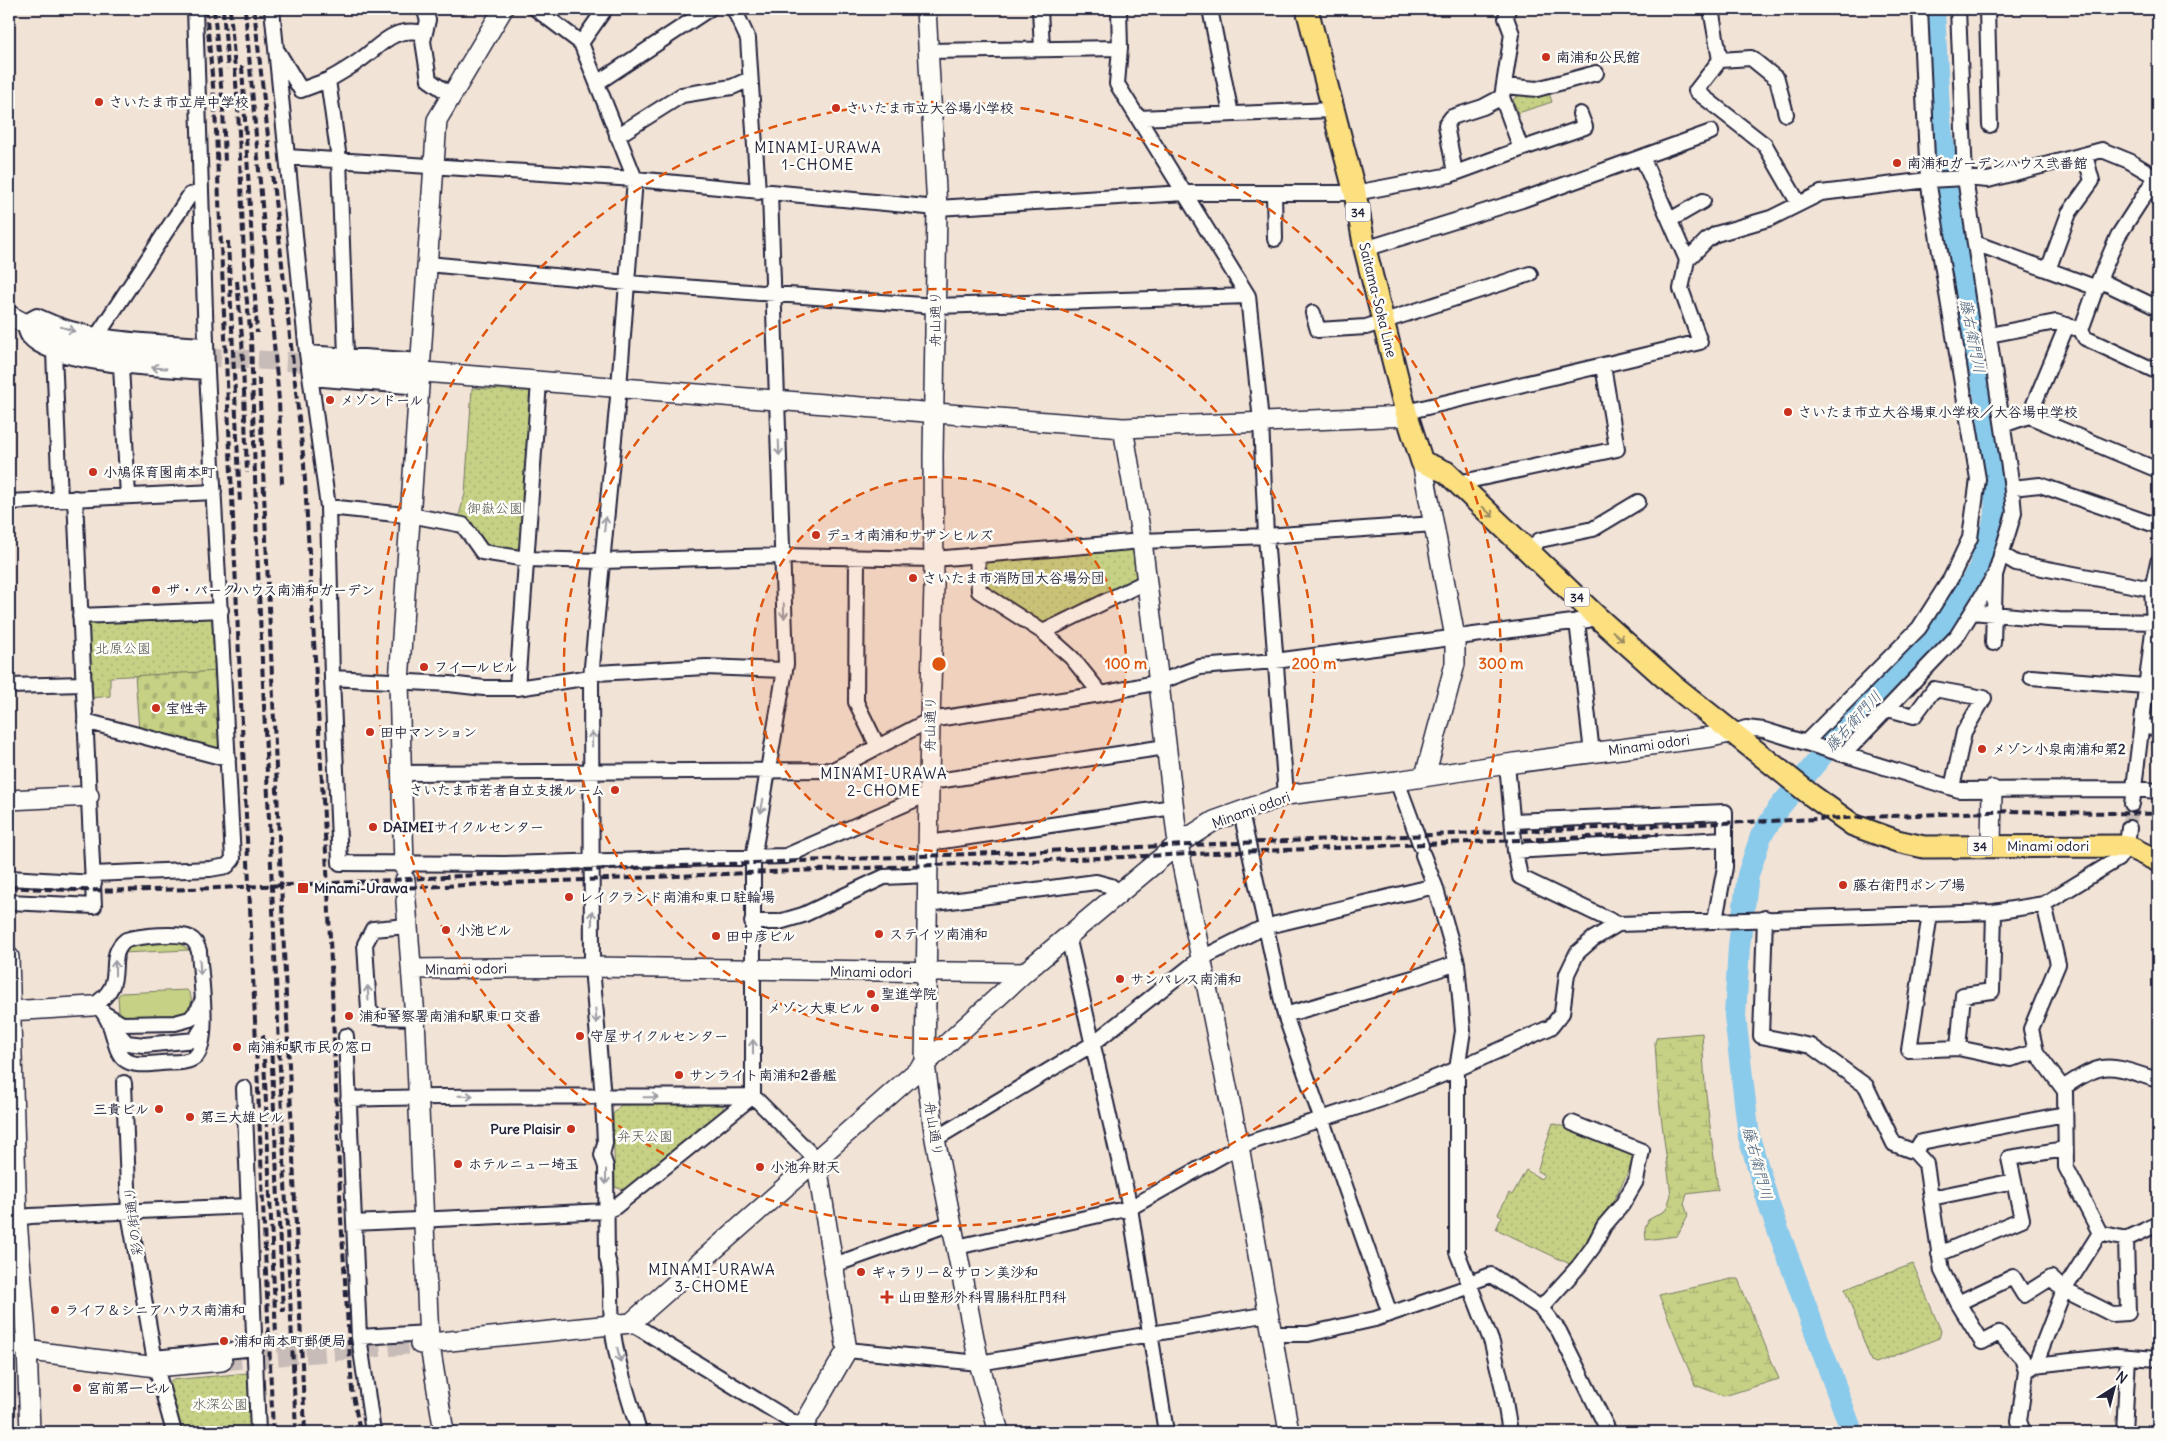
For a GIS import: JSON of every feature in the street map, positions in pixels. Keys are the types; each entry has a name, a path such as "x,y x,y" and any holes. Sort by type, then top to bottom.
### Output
{"main road":[{"name":"Saitama-Soka Line","path":"1307,9 1355,192 1365,249 1407,414"},
{"name":"34","path":"1407,414 1422,462 1446,472 1458,483 1528,550 1586,618 1734,732"},
{"name":"Minami odori","path":"1734,732 1811,795 1853,824 1897,841 1924,847 1990,846 2128,837 2158,861"}],"street":[{"path":"9,878 93,879 227,866 233,859 206,358 195,9"},
{"path":"272,9 310,363 328,506 332,678 340,862 405,880 504,864 753,859 786,856 930,788 1166,748"},
{"path":"424,9 428,20 424,33 429,80 451,95"},
{"path":"444,1432 426,1340 424,1220 415,1018 405,880 400,773 399,682 437,120 503,9"},
{"path":"536,9 581,43 635,179 619,387 591,676 592,967 603,1098 605,1143 602,1155 606,1167 608,1258 611,1272 609,1282 612,1325 624,1375 623,1385 629,1396 638,1432"},
{"path":"581,43 605,9"},
{"path":"597,83 709,9"},
{"path":"631,1323 804,1431 847,1350 816,1159 753,1096 753,859 785,670 772,293 764,193 750,79 748,39 734,9"},
{"name":"舟山通り","path":"926,9 937,208 934,559 925,1064 935,1140 979,1363 1000,1432"},
{"path":"1040,9 1042,49"},
{"path":"1118,9 1120,48 1117,84 1248,296 1261,421 1266,536 1286,795"},
{"path":"1210,9 1231,114"},
{"path":"1508,9 1506,18 1512,34 1503,91 1521,149"},
{"path":"1711,9 1720,60 1696,91 1765,145 1799,204"},
{"path":"1811,743 1919,628 1951,578 1970,538 1978,479 1931,180 1920,9"},
{"path":"1842,753 1888,709 1957,636 1994,575 2014,513 2003,425 1963,178 1958,9"},
{"path":"1987,9 1990,125"},
{"path":"276,48 301,90 328,80 360,60 382,41 396,34 413,31 424,33"},
{"path":"928,51 1120,48"},
{"path":"1720,60 1751,58 1777,79 1786,114"},
{"path":"1455,173 1446,125 1452,117 1483,108 1503,91 1537,90 1596,73"},
{"path":"617,136 682,95 732,87 750,79"},
{"path":"328,80 339,159 346,356"},
{"path":"1138,118 1332,110"},
{"path":"287,156 635,179 764,193 937,208 1185,193 1355,192 1455,173 1585,126 1580,114"},
{"path":"1365,249 1522,200 1711,132"},
{"path":"310,363 420,374 934,411 1123,428 1407,414 1700,342 1681,289 1687,260 1707,240 1716,234 1772,218 1821,193 1931,180 1963,178 1988,180 2102,150 2129,161 2157,176 2118,236 2098,284 2029,416"},
{"path":"1642,156 1687,260"},
{"path":"2048,270 2069,213 2092,180 2085,156"},
{"path":"97,336 190,195 201,192"},
{"path":"1274,193 1275,239"},
{"path":"1670,220 1703,201"},
{"path":"1975,243 2048,270 2098,284 2158,308"},
{"path":"428,264 628,283 935,306 1248,296"},
{"path":"1313,313 1318,330 1366,327 1530,274"},
{"path":"16,319 38,316 57,326 97,336 206,358"},
{"path":"16,319 49,335 77,343 106,348 206,358"},
{"path":"16,319 34,342 54,352 121,366 206,358"},
{"path":"1989,335 2056,322 2074,327 2085,338 2158,372"},
{"path":"54,352 60,499"},
{"path":"310,363 346,356 420,374"},
{"path":"121,366 128,496"},
{"path":"1458,483 1617,449 1603,366"},
{"path":"517,688 539,382"},
{"path":"2003,425 2029,416 2158,470"},
{"path":"1123,428 1142,541 1178,844 1239,1146 1289,1432"},
{"path":"1422,462 1455,637 1455,664 1425,776"},
{"path":"2012,488 2040,485 2158,526"},
{"path":"9,502 214,492"},
{"path":"9,902 94,906 75,498"},
{"path":"1528,550 1540,540 1593,529 1638,502"},
{"path":"328,506 410,516 463,525 482,552 526,559 602,561 782,556 934,559 1142,541 1266,536 1434,524"},
{"path":"2001,554 2016,563 2152,589"},
{"path":"977,555 979,591 1043,632 1072,658 1101,694"},
{"path":"858,558 856,702 878,747"},
{"path":"2132,804 2143,727 2145,686 2156,622 2152,589 2158,562"},
{"path":"1992,643 1994,575"},
{"path":"1043,632 1146,582"},
{"path":"80,616 221,610"},
{"path":"1972,612 1993,615 2156,622"},
{"path":"400,773 592,770 767,772 833,770 930,720 1101,694 1158,682 1200,667 1275,661 1586,618 1592,753"},
{"path":"332,678 484,688 517,688 591,676 596,673 706,667 785,670"},
{"path":"2031,677 2145,686"},
{"path":"9,686 83,684"},
{"path":"1888,709 1914,716 1934,689 1984,698 1964,732 1952,788"},
{"path":"85,721 228,759"},
{"path":"2143,727 2158,728"},
{"path":"1734,732 1746,728 1764,730 1959,790 2134,789 2158,791"},
{"name":"Minami odori","path":"412,970 592,967 1024,972 1178,844 1214,821 1243,809 1286,795 1711,737 1734,732"},
{"path":"1507,764 1514,821 1515,851 1520,877 1618,924 1994,912 2044,904 2118,858 2128,837"},
{"path":"1397,781 1435,886 1457,963 1463,1031 1457,1070 1458,1252 1492,1343 1504,1390 1510,1432"},
{"path":"1990,846 1992,790"},
{"path":"9,800 89,796"},
{"path":"929,843 1173,807"},
{"path":"1243,809 1243,821 1264,928 1285,1015 1390,1314"},
{"path":"1514,821 1725,812 1725,867 1720,920"},
{"path":"1515,851 1724,839"},
{"path":"752,922 779,922 803,914 884,877 928,875"},
{"path":"928,904 1096,882 1111,886 1120,893"},
{"path":"935,1140 1091,1045 1200,959 1264,928 1435,886"},
{"path":"2044,904 2058,964 2031,1029 2036,1052 2063,1088 2066,1167 2100,1233 2126,1239 2158,1224"},
{"path":"1958,1048 1963,995 1992,991 1994,912"},
{"path":"1930,914 1909,1050 1958,1048 2010,1058 2036,1052"},
{"path":"1762,918 1761,1036 1811,1046 1866,1086 1894,1144 1915,1152 1926,1164 1942,1271 1958,1303 1982,1342 1999,1333 2030,1368"},
{"path":"957,1247 1130,1208 1239,1146 1321,1120 1457,1070 1551,1027 1562,1013 1567,974 1577,953 1593,939 1618,924"},
{"path":"408,926 373,929 365,944 369,1010 376,1017 415,1018"},
{"path":"179,936 193,940 199,951 203,1026 200,1049 190,1060 130,1063 119,1054 113,1029 97,1009 99,1002 113,986 115,956 120,944 134,938 179,936"},
{"path":"1068,936 1091,1045 1130,1208 1166,1432"},
{"path":"9,957 13,1219 27,1347 30,1432"},
{"path":"1285,1015 1413,978 1457,963"},
{"path":"359,1337 426,1340 631,1323 925,1064 1024,972"},
{"path":"10,1011 97,1009 122,1024 175,1023 190,1019 198,1010 202,1000"},
{"path":"97,1009 107,1016 118,1036 131,1045 195,1040 199,1037 203,1026"},
{"path":"346,1036 359,1337 373,1432"},
{"path":"2063,1088 2090,1070 2103,1067 2124,1068 2158,1080"},
{"name":"彩の街通り","path":"124,1083 129,1213 155,1362 174,1432"},
{"path":"244,1088 258,1432"},
{"path":"348,1099 418,1096 603,1098 753,1096"},
{"path":"354,1223 606,1211 615,1207 753,1096"},
{"path":"1915,1152 1921,1142 2065,1114"},
{"path":"1541,1308 1579,1266 1593,1247 1604,1226 1622,1205 1636,1180 1642,1150 1572,1123"},
{"path":"1939,1254 2022,1219 2009,1158 2065,1149"},
{"path":"1930,1198 2014,1181"},
{"path":"13,1219 31,1216 129,1213 248,1206"},
{"path":"834,1265 952,1223"},
{"path":"2024,1432 2019,1421 2030,1368 2064,1290 2100,1233"},
{"path":"1958,1303 2013,1277 2024,1295 2051,1278 2064,1290 2112,1314 2128,1313 2126,1239"},
{"path":"1273,1334 1308,1334 1390,1314 1490,1275 1541,1308 1559,1332 1609,1432"},
{"path":"847,1350 979,1363 1269,1314"},
{"path":"9,1342 43,1353 155,1362 222,1361"},
{"path":"155,1362 256,1348"},
{"path":"2030,1368 2116,1356 2158,1358"},
{"path":"2124,1432 2128,1357"}],"green space":[{"path":"1548,90 1552,102 1518,113 1513,100 1519,94"},
{"name":"御嶽公園","path":"472,388 536,392 523,549 518,553 485,548 458,519 465,494"},
{"path":"1142,541 1145,582 1043,632 979,591 977,555"},
{"name":"北原公園","path":"213,616 216,618 219,671 110,677 110,696 91,698 87,622"},
{"name":"宝性寺","path":"219,671 223,750 219,752 139,732 135,674"},
{"path":"176,941 189,950 122,953 135,942"},
{"path":"187,990 191,997 191,1004 188,1011 182,1016 141,1019 125,1016 119,1012 118,996 121,993"},
{"path":"1702,1033 1705,1086 1718,1190 1687,1194 1684,1204 1688,1215 1677,1236 1646,1240 1645,1228 1648,1220 1666,1210 1671,1195 1658,1092 1655,1042 1657,1037"},
{"name":"弁天公園","path":"722,1103 724,1112 627,1191 615,1187 613,1114 621,1105"},
{"path":"1553,1123 1638,1153 1610,1207 1574,1266 1496,1229 1502,1216 1498,1214 1509,1193 1512,1195 1526,1170 1541,1179 1544,1175 1537,1171"},
{"path":"1913,1264 1941,1331 1939,1338 1876,1363 1871,1361 1845,1289"},
{"path":"1738,1279 1779,1379 1724,1396 1695,1385 1659,1295"},
{"name":"水深公園","path":"248,1373 250,1432 179,1432 168,1386 171,1380"}],"waterway":[{"name":"藤右衛門川","path":"1852,1432 1770,1208 1749,1137 1735,1016 1739,946 1748,875 1761,836 1778,809 1842,731 1942,626 1978,572 1996,515 1994,466 1986,402 1957,253 1939,111 1934,9"}],"tunnel":[{"path":"202,357 312,363"},
{"path":"2129,828 2132,804"},
{"path":"222,1361 420,1344"}],"railway":[{"path":"206,9 215,108 273,1432"},
{"path":"214,9 223,108 225,163"},
{"path":"223,9 228,69"},
{"path":"230,9 238,107 245,284 251,337 257,547 296,1432"},
{"path":"245,9 279,401 282,484"},
{"path":"254,9 304,464 328,888 341,1218 352,1390 360,1432"},
{"path":"242,66 257,333"},
{"path":"228,241 240,503"},
{"path":"237,281 242,337 247,473"},
{"path":"259,378 305,1432"},
{"path":"9,887 104,890 198,889 511,873 2012,811 2158,814"},
{"path":"397,888 1659,834"},
{"path":"263,1035 276,1335"},
{"path":"271,1043 283,1312"}],"place":[{"name":"南浦和公民館","path":"1546,57"},
{"name":"さいたま市立岸中学校","path":"99,102"},
{"name":"さいたま市立大谷場小学校","path":"836,108"},
{"name":"南浦和ガーデンハウス弐番館","path":"1897,163"},
{"name":"メゾンドール","path":"330,400"},
{"name":"さいたま市立大谷場東小学校／大谷場中学校","path":"1788,412"},
{"name":"小鳩保育園南本町","path":"93,472"},
{"name":"デュオ南浦和サザンヒルズ","path":"816,535"},
{"name":"さいたま市消防団大谷場分団","path":"913,578"},
{"name":"ザ・パークハウス南浦和ガーデン","path":"156,590"},
{"name":"フイ―ルビル","path":"424,667"},
{"name":"宝性寺","path":"156,708"},
{"name":"田中マンション","path":"370,732"},
{"name":"メゾン小泉南浦和第2","path":"1982,749"},
{"name":"さいたま市若者自立支援ルーム","path":"615,790"},
{"name":"DAIMEIサイクルセンター","path":"373,827"},
{"name":"藤右衛門ポンプ場","path":"1843,885"},
{"name":"Minami-Urawa","path":"303,888"},
{"name":"レイクランド南浦和東口駐輪場","path":"569,897"},
{"name":"小池ビル","path":"446,930"},
{"name":"ステイツ南浦和","path":"879,934"},
{"name":"田中彦ビル","path":"716,936"},
{"name":"サンパレス南浦和","path":"1120,979"},
{"name":"聖進学院","path":"871,994"},
{"name":"メゾン大東ビル","path":"875,1008"},
{"name":"浦和警察署南浦和駅東口交番","path":"349,1016"},
{"name":"守屋サイクルセンター","path":"580,1036"},
{"name":"南浦和駅市民の窓口","path":"237,1047"},
{"name":"サンライト南浦和2番艦","path":"679,1075"},
{"name":"三貴ビル","path":"159,1109"},
{"name":"第三大雄ビル","path":"190,1117"},
{"name":"Pure Plaisir","path":"571,1129"},
{"name":"ホテルニュー埼玉","path":"458,1164"},
{"name":"小池弁財天","path":"760,1167"},
{"name":"ギャラリー＆サロン美沙和","path":"861,1272"},
{"name":"山田整形外科胃腸科肛門科","path":"887,1297"},
{"name":"ライフ＆シニアハウス南浦和","path":"55,1310"},
{"name":"浦和南本町郵便局","path":"224,1341"},
{"name":"宮前第一ビル","path":"77,1388"}],"district":[{"name":"MINAMI-URAWA 1-CHOME","path":"818,156"},
{"name":"MINAMI-URAWA 2-CHOME","path":"884,782"},
{"name":"MINAMI-URAWA 3-CHOME","path":"712,1278"}]}
